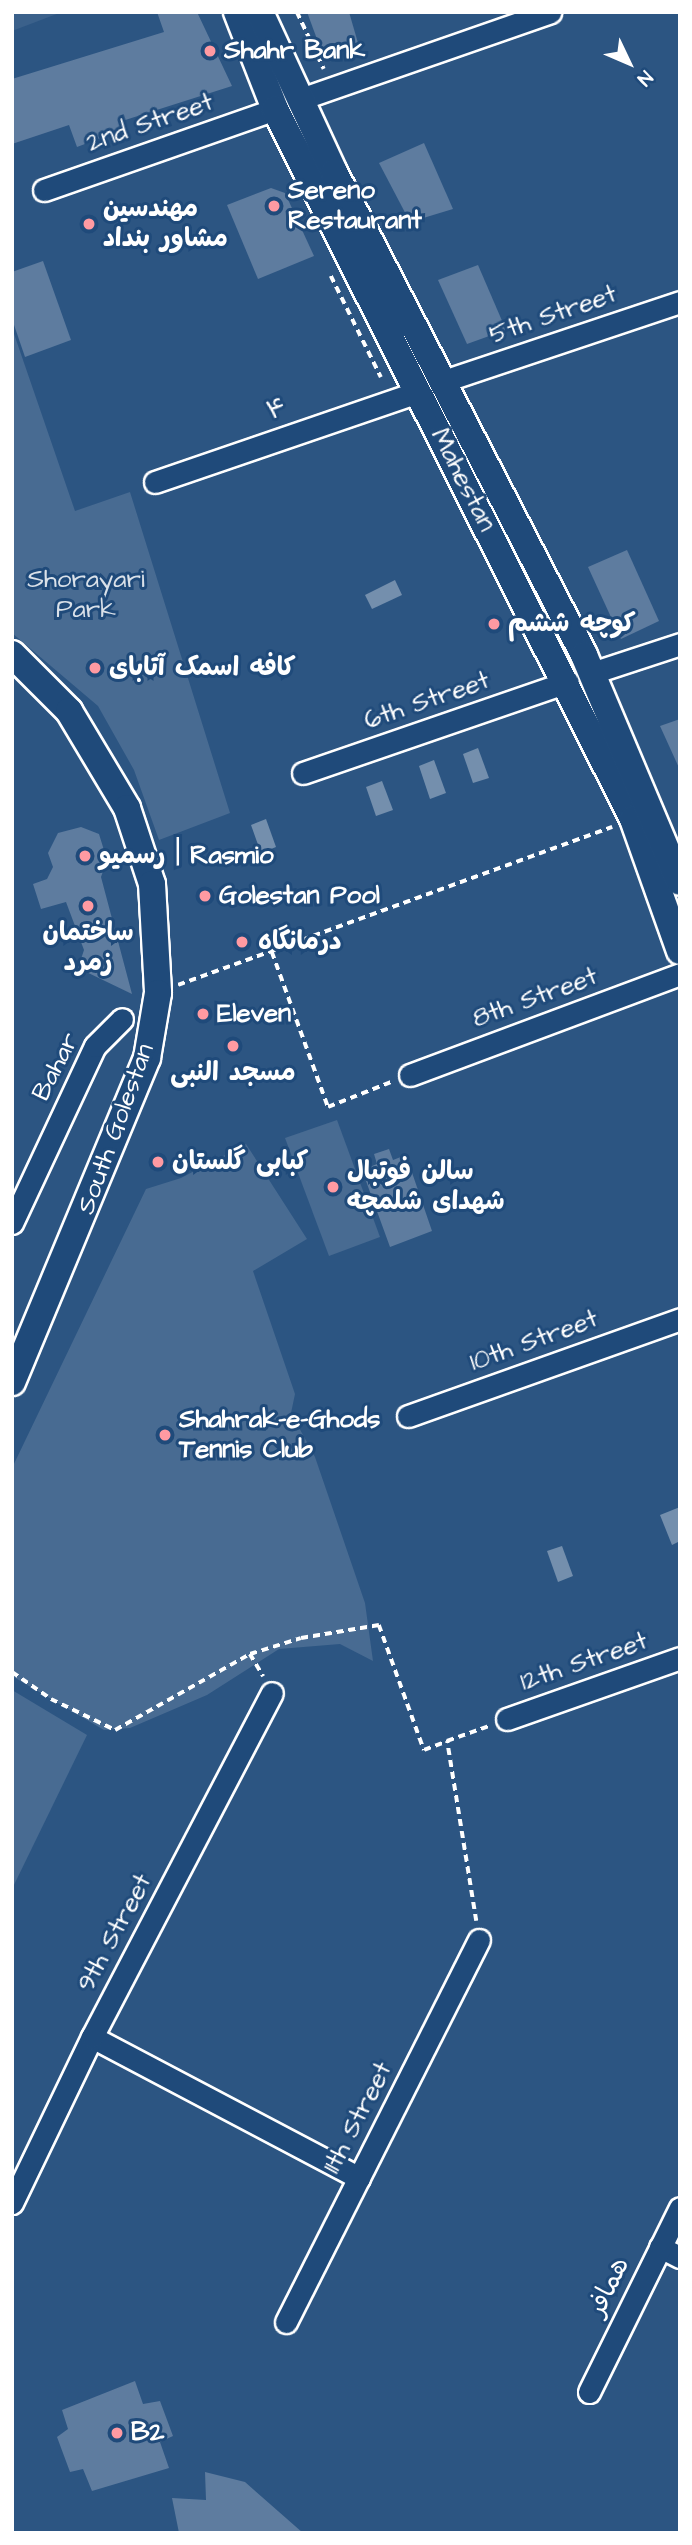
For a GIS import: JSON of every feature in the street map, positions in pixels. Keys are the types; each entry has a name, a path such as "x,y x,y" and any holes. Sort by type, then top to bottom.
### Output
{"street":[{"name":"Mahestan","path":"237,12 287,104 418,392 580,678 680,951"},
{"path":"260,12 287,104 444,382 580,678 680,882"},
{"name":"2nd Street","path":"44,190 550,12"},
{"name":"5th Street","path":"444,382 680,302"},
{"path":"418,392 444,382"},
{"name":"۴","path":"155,482 418,392"},
{"name":"6th Street","path":"303,774 680,644"},
{"name":"South Golestan","path":"12,654 69,711 127,808 152,884 158,993 147,1058 12,1382"},
{"name":"8th Street","path":"410,1075 680,974"},
{"name":"Bahar","path":"12,1223 95,1046 122,1019"},
{"name":"10th Street","path":"408,1416 680,1319"},
{"name":"12th Street","path":"507,1719 680,1658"},
{"name":"9th Street","path":"12,2203 92,2037 272,1693"},
{"name":"11th Street","path":"286,2322 479,1940"},
{"path":"92,2037 359,2178"},
{"name":"همافر","path":"589,2392 680,2208"},
{"path":"660,2247 680,2257"}],"path":[{"path":"298,12 325,71"},
{"path":"158,993 633,819"},
{"path":"272,952 328,1107 410,1075"},
{"path":"12,1672 51,1699 115,1730 250,1654 301,1638 379,1625 424,1750 507,1719"},
{"path":"250,1654 272,1693"},
{"path":"447,1741 479,1940"}],"shaded area":[{"path":"12,12 62,12 12,31"},
{"path":"395,580 402,595 372,609 365,595"},
{"path":"478,748 489,778 473,783 463,754"},
{"path":"434,760 446,793 430,799 419,766"},
{"path":"382,781 393,810 376,816 366,787"},
{"path":"266,819 276,847 261,853 251,825"},
{"path":"680,1507 680,1541 672,1545 660,1515"},
{"path":"562,1546 573,1576 558,1582 547,1551"}],"green space":[{"name":"Shorayari Park","path":"12,328 75,511 130,492 230,813 159,840 134,770 98,706 12,633"},
{"name":"سالن فوتبال شهدای شلمچه","path":"337,1120 380,1237 329,1256 285,1138"},
{"name":"Shahrak-e-Ghods Tennis Club","path":"246,1144 307,1239 253,1271 295,1394 291,1413 315,1457 365,1603 373,1661 340,1644 279,1649 207,1695 130,1728 104,1730 12,1676 12,1468 146,1189 181,1178"},
{"path":"12,1690 87,1735 12,1889"}],"building":[{"path":"157,12 197,12 232,86 119,122 122,130 77,147 69,125 12,144 12,79 164,32"},
{"path":"307,12 349,12 358,43 321,50"},
{"path":"424,143 453,209 410,222 379,163"},
{"path":"271,188 285,193 314,256 258,279 227,205"},
{"path":"43,261 71,340 25,357 12,319 12,272"},
{"path":"478,265 506,330 467,344 438,280"},
{"path":"627,550 659,621 621,639 588,567"},
{"path":"680,719 680,770 660,726"},
{"name":"ساختمان زمرد","path":"81,827 99,834 107,860 101,877 132,994 78,968 84,950 66,902 41,909 33,884 47,879 53,867 48,853 58,833"},
{"path":"389,1149 393,1160 406,1155 432,1231 390,1247 362,1170 377,1164 374,1154"},
{"name":"B2","path":"135,2381 143,2404 160,2401 173,2436 160,2442 169,2468 92,2491 83,2469 70,2472 57,2437 68,2429 62,2410"},
{"path":"205,2472 245,2482 303,2533 179,2533 172,2498 206,2500"}],"place":[{"name":"Shahr Bank","path":"210,51"},
{"name":"Sereno Restaurant","path":"274,206"},
{"name":"مهندسین مشاور بنداد","path":"89,224"},
{"name":"کوچه ششم","path":"494,624"},
{"name":"کافه اسمک آتابای","path":"95,668"},
{"name":"رسمیو | Rasmio","path":"85,856"},
{"name":"Golestan Pool","path":"205,896"},
{"name":"ساختمان زمرد","path":"88,906"},
{"name":"درمانگاه","path":"242,942"},
{"name":"Eleven","path":"203,1014"},
{"name":"مسجد النبی","path":"233,1046"},
{"name":"کبابی گلستان","path":"158,1162"},
{"name":"سالن فوتبال شهدای شلمچه","path":"333,1187"},
{"name":"Shahrak-e-Ghods Tennis Club","path":"165,1435"},
{"name":"B2","path":"117,2433"}]}
